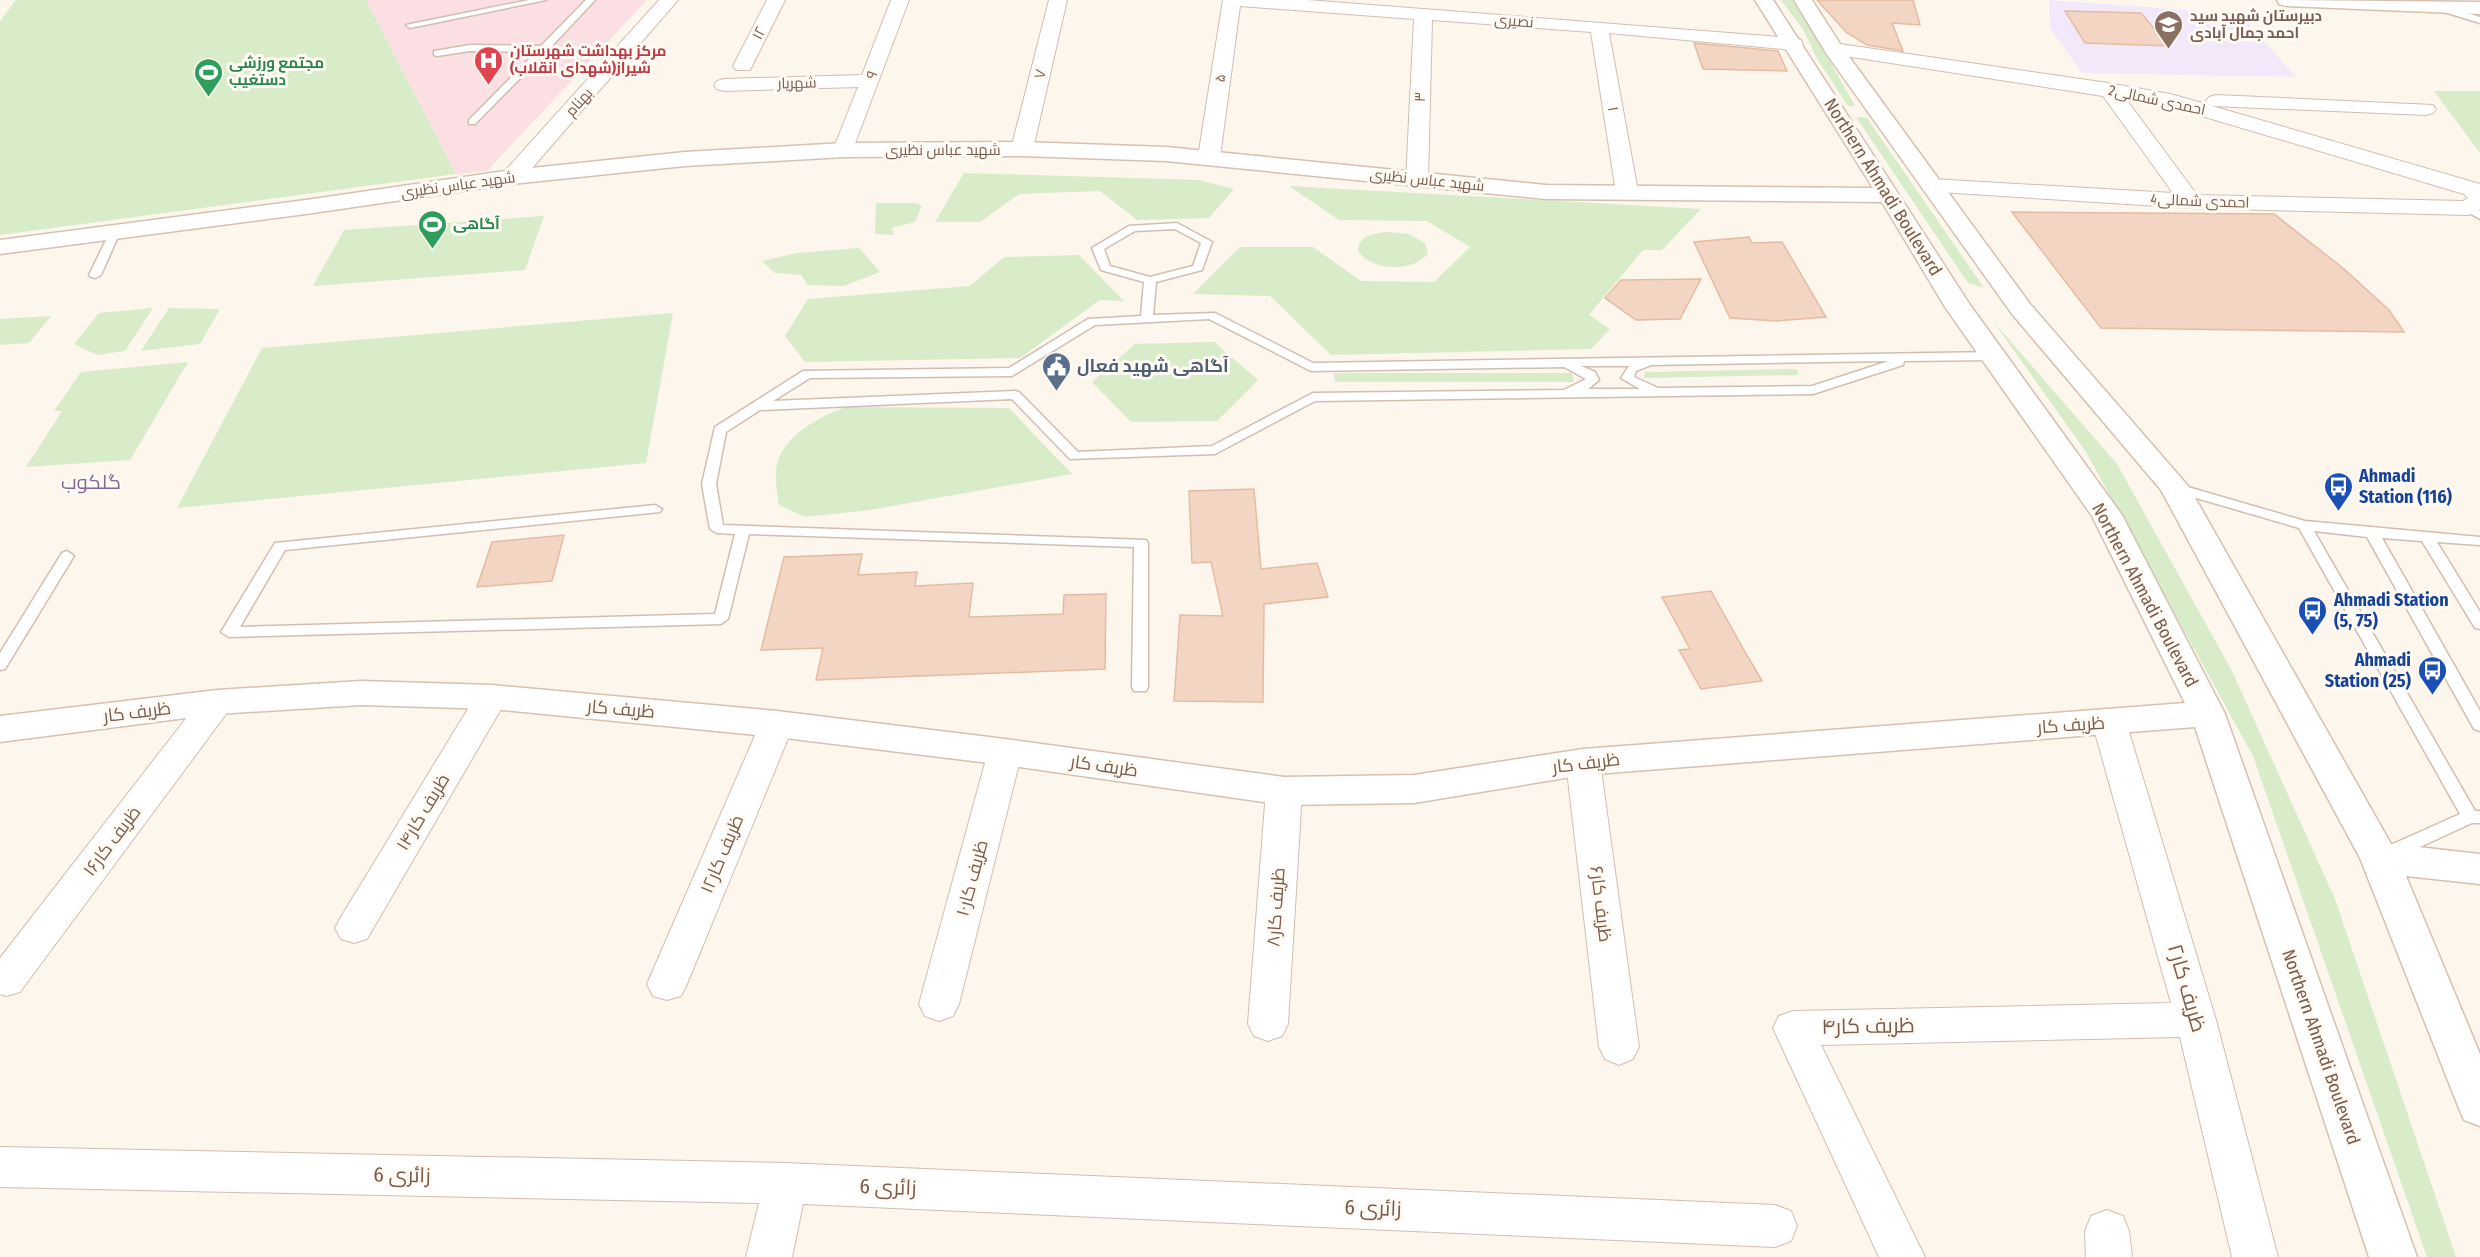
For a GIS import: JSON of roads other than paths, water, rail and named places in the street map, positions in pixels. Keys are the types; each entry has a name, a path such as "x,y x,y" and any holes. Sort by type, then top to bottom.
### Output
{"main road":[{"path":"2286,0 2480,8"},
{"name":"Northern Ahmadi Boulevard","path":"1763,1 1794,44 1958,307 2106,515 2208,714 2393,1257"},
{"name":"Northern Ahmadi Boulevard","path":"1804,2 1833,49 2021,309 2174,487 2379,858 2480,1106"},
{"name":"شهید عباس نظیری","path":"0,247 512,177 685,159 844,150 1022,149 1209,157 1546,192 1889,195"},
{"path":"1958,307 2021,309"},
{"name":"ظریف کار","path":"0,729 218,702 361,693 492,697 777,724 1005,752 1284,791 1414,789 1583,762 2208,714"},
{"path":"2379,858 2480,869"}],"street":[{"name":"بهنام","path":"512,177 669,0"},
{"name":"۱۲","path":"743,66 776,0"},
{"name":"۹","path":"844,150 900,0"},
{"name":"۷","path":"1022,149 1058,0"},
{"name":"نصیری","path":"1233,0 1794,44"},
{"name":"۵","path":"1209,157 1233,0"},
{"name":"۳","path":"1417,180 1423,14"},
{"name":"۱","path":"1599,27 1627,192"},
{"name":"2احمدی شمالی","path":"1833,49 2170,100 2476,202"},
{"name":"شهریار","path":"724,84 870,81"},
{"path":"2108,89 2190,201"},
{"path":"2170,100 2426,109"},
{"name":"4احمدی شمالی","path":"1932,186 2190,201 2476,202"},
{"name":"ظریف کار۱۴","path":"354,928 492,697"},
{"name":"ظریف کار۱۶","path":"6,980 218,702"},
{"name":"۲ظریف کار","path":"2109,722 2196,1020 2255,1257"},
{"name":"ظریف کار۱۲","path":"667,984 777,724"},
{"name":"ظریف کار۱۰","path":"939,1004 1005,752"},
{"name":"ظریف کار۶","path":"1583,762 1619,1047"},
{"name":"ظریف کار۸","path":"1268,1024 1284,791"},
{"name":"ظریف کار۴","path":"1902,1257 1793,1028 2196,1020"},
{"name":"6 زائری","path":"0,1167 785,1183 1775,1226"},
{"path":"769,1257 785,1183"}],"lane":[{"path":"410,25 542,0"},
{"path":"472,122 546,49 591,0"},
{"path":"2438,7 2480,20"},
{"path":"437,53 470,48 546,49"},
{"path":"1177,226 1207,243 1198,268 1150,280 1105,268 1098,248 1133,228 1177,226"},
{"path":"95,276 115,232"},
{"path":"1147,319 1150,280"},
{"path":"1140,687 1141,543 717,529 709,484 720,430 807,374 1012,372 1092,322 1211,315 1311,367 1994,356"},
{"path":"757,406 1015,395 1075,456 1215,450 1312,397 1813,390 1914,357"},
{"path":"1661,361 1631,369 1627,378 1641,386 1661,392"},
{"path":"1546,394 1583,387 1593,380 1591,375 1580,369 1559,363"},
{"path":"2174,487 2304,525 2372,533 2480,541"},
{"path":"655,509 280,546 229,632 721,619 743,530"},
{"path":"2304,525 2475,817 2379,858"},
{"path":"2372,533 2480,725"},
{"path":"2427,537 2480,624"},
{"path":"0,664 67,556"}],"place":[{"name":"دبیرستان شهید سید احمد جمال آبادی","path":"2169,50"},
{"name":"مرکز بهداشت شهرستان شیراز(شهدای انقلاب)","path":"489,86"},
{"name":"مجتمع ورزشی دستغیب","path":"208,98"},
{"name":"آگاهی","path":"432,250"},
{"name":"آگاهی شهید فعال","path":"1056,392"},
{"name":"Ahmadi Station (116)","path":"2338,512"},
{"name":"Ahmadi Station (5, 75)","path":"2313,636"},
{"name":"Ahmadi Station (25)","path":"2432,696"}],"district":[{"name":"گلکوب","path":"91,482"}]}
